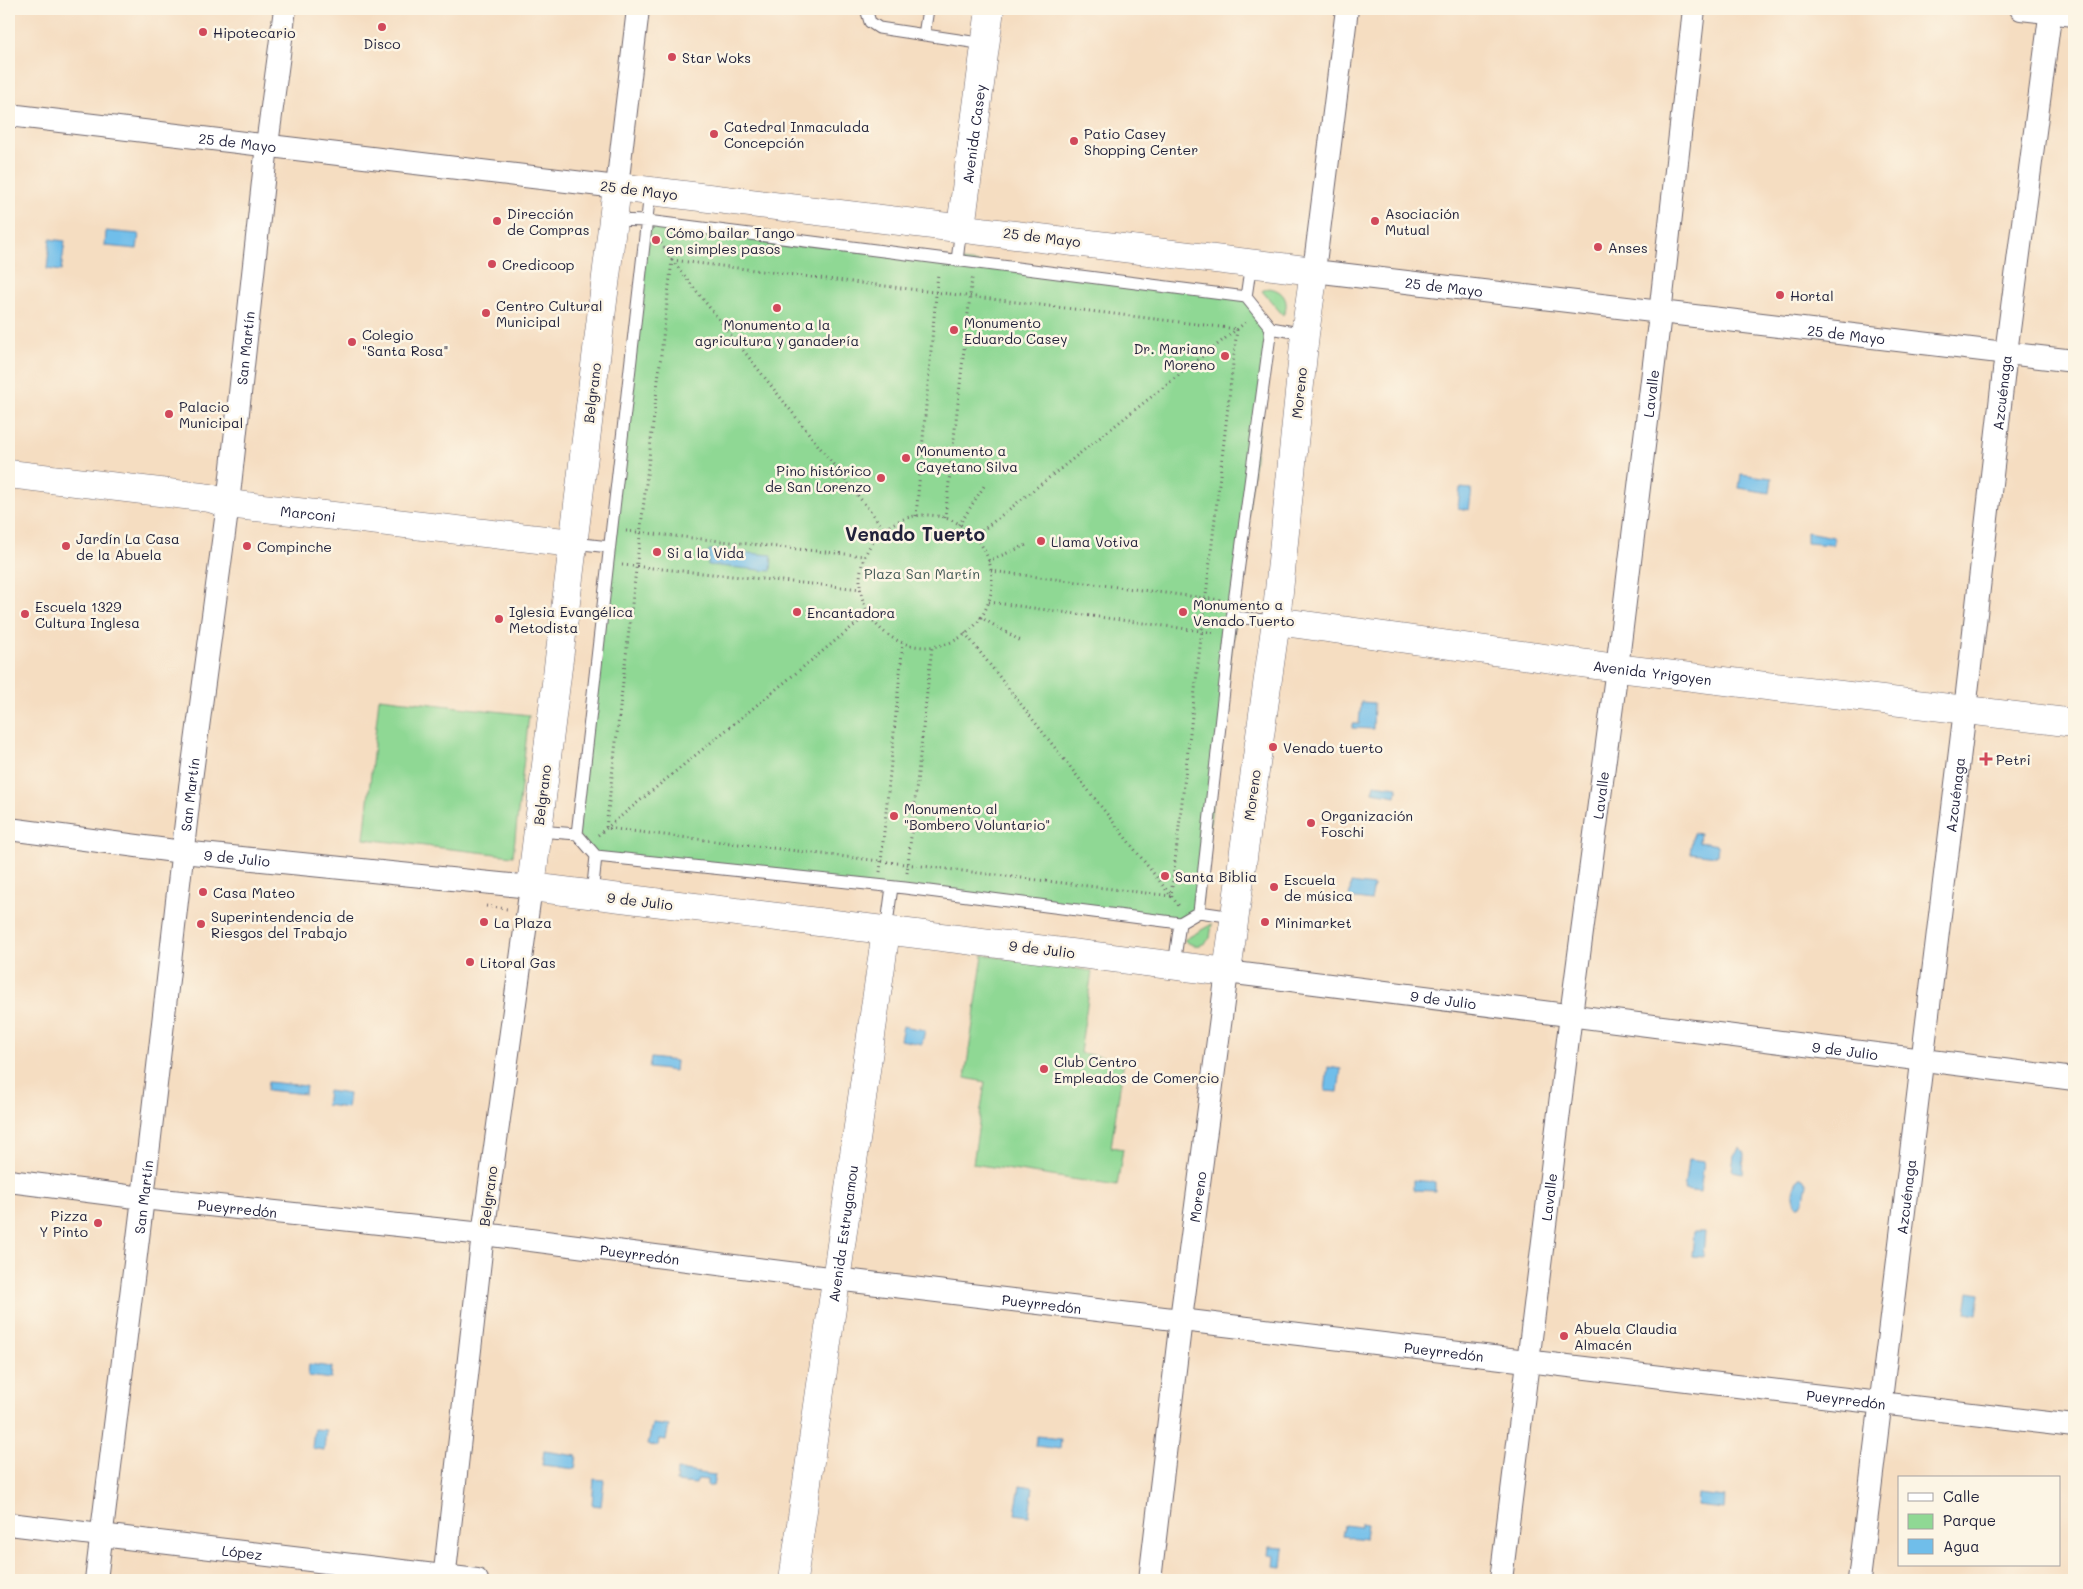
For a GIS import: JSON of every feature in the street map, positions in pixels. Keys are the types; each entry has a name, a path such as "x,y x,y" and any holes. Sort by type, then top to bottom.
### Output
{"main road":[{"name":"Avenida Casey","path":"960,227 990,9"},
{"name":"25 de Mayo","path":"617,187 1314,271"},
{"name":"Belgrano","path":"531,888 617,187"},
{"name":"Moreno","path":"1227,972 1276,621 1305,334 1314,271"},
{"name":"Marconi","path":"9,474 210,498 228,504 573,543"},
{"name":"Avenida Yrigoyen","path":"1276,621 1617,668 2074,723"},
{"name":"9 de Julio","path":"531,888 1227,972"},
{"name":"Avenida Estrugamou","path":"793,1580 886,930"}],"street":[{"name":"San Martín","path":"96,1580 143,1198 182,852 228,504 267,145 285,9"},
{"name":"Belgrano","path":"617,187 638,9"},
{"name":"Moreno","path":"1314,271 1347,9"},
{"name":"Lavalle","path":"1501,1580 1571,1015 1617,668 1660,314 1694,9"},
{"path":"2021,9 2074,15"},
{"name":"Azcuénaga","path":"1859,1580 1965,710 2006,353 2050,11"},
{"name":"25 de Mayo","path":"9,115 617,187"},
{"name":"25 de Mayo","path":"1314,271 1660,314 2074,361"},
{"name":"9 de Julio","path":"9,829 182,852 531,888"},
{"name":"Belgrano","path":"444,1578 483,1234 531,888"},
{"name":"Moreno","path":"1150,1580 1181,1319 1227,972"},
{"name":"9 de Julio","path":"1227,972 2074,1079"},
{"name":"Pueyrredón","path":"9,1181 143,1198 483,1234 836,1279 2074,1426"},
{"name":"López","path":"9,1524 444,1578 477,1580"}],"lane":[{"path":"866,9 870,22 879,28 985,44"},
{"path":"924,35 928,9"},
{"path":"650,192 577,834 596,856 1189,918 1235,917"},
{"path":"613,220 647,221 1246,297"},
{"name":"Avenida Casey","path":"957,261 960,227"},
{"path":"1251,263 1246,297 1257,313 1271,328 1305,334"},
{"path":"1174,965 1189,918 1230,634 1271,328"},
{"name":"Marconi","path":"573,543 609,547"},
{"name":"Avenida Yrigoyen","path":"1232,617 1276,621"},
{"path":"538,831 577,834"},
{"path":"592,895 596,856"},
{"name":"Avenida Estrugamou","path":"886,930 892,887"}],"path":[{"path":"647,221 672,260 885,530"},
{"path":"916,516 940,258"},
{"path":"672,260 1237,329"},
{"path":"606,828 672,260"},
{"path":"945,518 974,263"},
{"path":"974,537 1257,313"},
{"path":"1171,896 1237,329"},
{"path":"959,525 986,483"},
{"path":"924,515 945,518 971,532 986,553 992,577 989,602 976,625 955,641 932,647 903,644 880,630 868,614 859,582 864,556 879,534 900,520 916,516 924,515"},
{"path":"611,529 864,556"},
{"path":"988,561 1029,544"},
{"path":"609,564 861,589"},
{"path":"991,571 1234,602"},
{"path":"989,602 1230,634"},
{"path":"586,845 868,614"},
{"path":"980,618 1021,642"},
{"path":"965,634 1189,918"},
{"path":"879,885 903,644"},
{"path":"905,888 932,647"},
{"path":"606,828 1171,896"}],"green space":[{"name":"Plaza San Martín","path":"647,221 1246,297 1271,328 1199,912 1180,923 596,856 577,834"},
{"path":"1268,288 1278,291 1284,297 1286,305 1283,315 1262,291"},
{"path":"379,698 529,715 513,856 364,839"},
{"path":"1212,924 1210,938 1204,944 1194,945 1184,940"},
{"name":"Club Centro Empleados de Comercio","path":"983,955 1092,971 1080,1053 1124,1060 1111,1147 1123,1149 1117,1186 973,1164 985,1082 965,1078"}],"water":[{"path":"106,231 139,234 137,249 105,246"},
{"path":"50,239 65,241 61,271 47,269"},
{"path":"1741,474 1772,478 1770,493 1739,488"},
{"path":"1460,488 1472,489 1469,510 1458,508"},
{"path":"1807,532 1834,537 1833,545 1807,543"},
{"path":"709,550 772,555 771,571 708,565"},
{"path":"1361,702 1374,703 1373,729 1352,728 1352,724 1359,724"},
{"path":"1374,784 1398,787 1396,796 1372,792"},
{"path":"1693,833 1700,834 1699,842 1718,845 1717,856 1690,853"},
{"path":"1351,883 1374,886 1371,901 1349,898"},
{"path":"903,1026 925,1030 922,1044 900,1040"},
{"path":"651,1058 676,1061 675,1071 649,1068"},
{"path":"1328,1067 1341,1069 1338,1092 1325,1091"},
{"path":"268,1082 306,1086 305,1094 267,1090"},
{"path":"328,1091 349,1094 347,1108 326,1105"},
{"path":"1740,1147 1744,1154 1743,1173 1732,1171 1734,1155"},
{"path":"1688,1159 1704,1161 1700,1192 1684,1190"},
{"path":"1799,1178 1803,1178 1807,1184 1804,1199 1800,1206 1797,1206 1793,1192"},
{"path":"1413,1180 1435,1182 1435,1191 1413,1190"},
{"path":"1694,1232 1705,1232 1703,1257 1692,1256"},
{"path":"1969,1291 1980,1293 1977,1315 1966,1313"},
{"path":"309,1364 332,1367 331,1379 308,1376"},
{"path":"652,1424 669,1426 666,1440 659,1439 658,1446 648,1445"},
{"path":"314,1429 326,1430 324,1450 312,1448"},
{"path":"1037,1436 1061,1439 1060,1449 1036,1446"},
{"path":"544,1451 577,1456 575,1469 542,1465"},
{"path":"677,1470 715,1475 713,1486 707,1486 707,1480 698,1479 696,1484 676,1482"},
{"path":"594,1479 604,1480 601,1506 592,1505"},
{"path":"1020,1485 1033,1487 1029,1516 1015,1514"},
{"path":"1698,1494 1725,1497 1724,1509 1697,1506"},
{"path":"1361,1523 1367,1524 1365,1539 1342,1536 1344,1525 1361,1527"},
{"path":"1269,1547 1284,1548 1282,1568 1274,1567 1275,1556 1268,1555"}],"place":[{"name":"Disco","path":"382,27"},
{"name":"Hipotecario","path":"203,32"},
{"name":"Star Woks","path":"672,57"},
{"name":"Catedral Inmaculada Concepción","path":"714,134"},
{"name":"Patio Casey Shopping Center","path":"1074,141"},
{"name":"Dirección de Compras","path":"497,221"},
{"name":"Asociación Mutual","path":"1375,221"},
{"name":"Cómo bailar Tango en simples pasos","path":"656,240"},
{"name":"Anses","path":"1598,247"},
{"name":"Credicoop","path":"492,264"},
{"name":"Hortal","path":"1780,295"},
{"name":"Monumento a la agricultura y ganadería","path":"777,308"},
{"name":"Centro Cultural Municipal","path":"486,313"},
{"name":"Monumento Eduardo Casey","path":"954,330"},
{"name":"Colegio \"Santa Rosa\"","path":"352,342"},
{"name":"Dr. Mariano Moreno","path":"1225,356"},
{"name":"Palacio Municipal","path":"169,414"},
{"name":"Monumento a Cayetano Silva","path":"906,458"},
{"name":"Pino histórico de San Lorenzo","path":"881,478"},
{"name":"Llama Votiva","path":"1041,541"},
{"name":"Jardín La Casa de la Abuela","path":"66,546"},
{"name":"Compinche","path":"247,546"},
{"name":"Si a la Vida","path":"657,552"},
{"name":"Encantadora","path":"797,612"},
{"name":"Monumento a Venado Tuerto","path":"1183,612"},
{"name":"Escuela 1329 Cultura Inglesa","path":"25,614"},
{"name":"Iglesia Evangélica Metodista","path":"499,619"},
{"name":"Venado tuerto","path":"1273,747"},
{"name":"Petri","path":"1986,759"},
{"name":"Monumento al \"Bombero Voluntario\"","path":"894,816"},
{"name":"Organización Foschi","path":"1311,823"},
{"name":"Santa Biblia","path":"1165,876"},
{"name":"Escuela de música","path":"1274,887"},
{"name":"Casa Mateo","path":"203,892"},
{"name":"La Plaza","path":"484,922"},
{"name":"Minimarket","path":"1265,922"},
{"name":"Superintendencia de Riesgos del Trabajo","path":"201,924"},
{"name":"Litoral Gas","path":"470,962"},
{"name":"Club Centro Empleados de Comercio","path":"1044,1069"},
{"name":"Pizza Y Pinto","path":"98,1223"},
{"name":"Abuela Claudia Almacén","path":"1564,1336"}],"district":[{"name":"Venado Tuerto","path":"915,533"}]}
